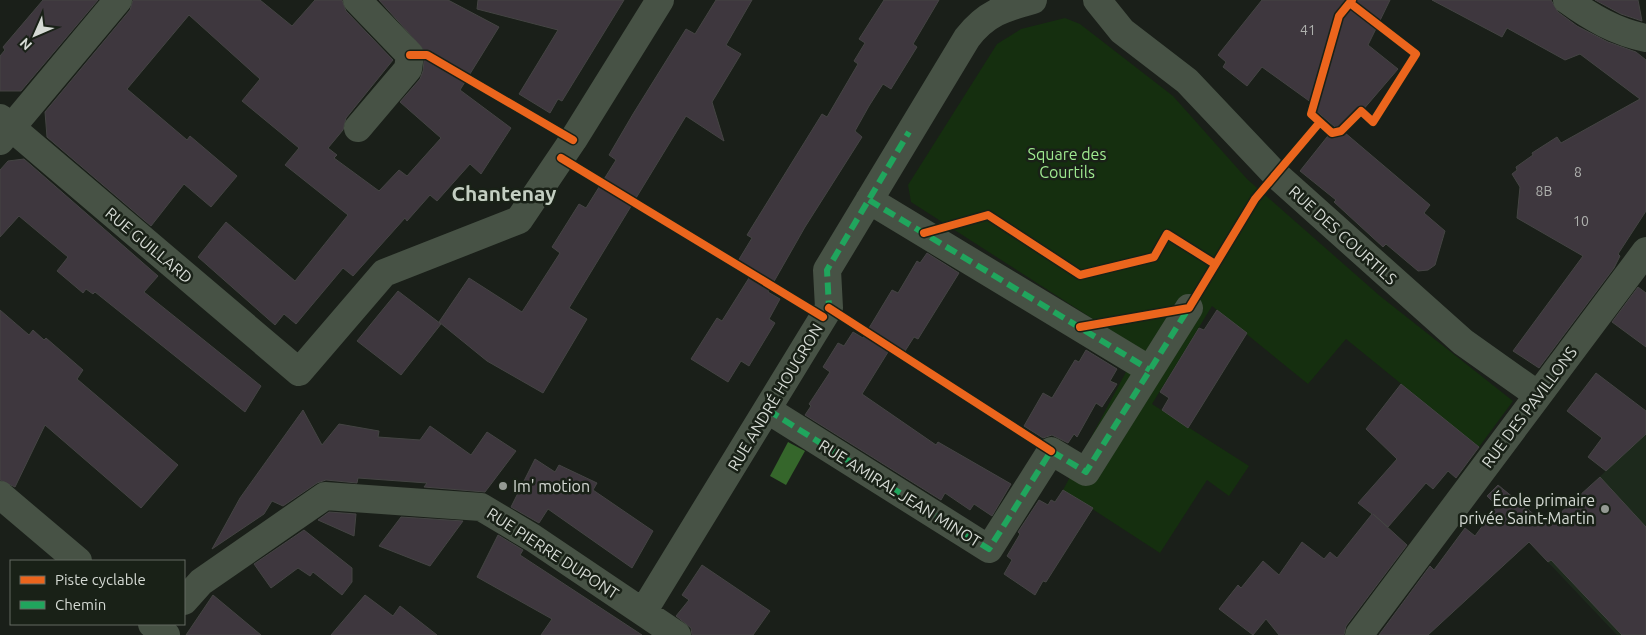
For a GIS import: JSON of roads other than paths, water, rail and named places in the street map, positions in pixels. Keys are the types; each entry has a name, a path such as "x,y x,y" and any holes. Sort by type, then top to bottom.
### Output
{"street":[{"path":"4,129 118,0"},
{"path":"357,0 410,55 408,69 358,128"},
{"name":"RUE GUILLARD","path":"4,129 299,372 384,273 519,220 573,140 660,0"},
{"name":"RUE DES COURTILS","path":"1097,0 1122,31 1187,81 1274,174 1464,342 1538,395"},
{"path":"1567,0 1603,24 1646,38"},
{"name":"RUE ANDRÉ HOUGRON","path":"643,612 829,308 827,270 869,200 974,29 990,15 1017,2"},
{"path":"869,200 1150,370"},
{"name":"RUE DES PAVILLONS","path":"1359,635 1646,251"},
{"name":"RUE AMIRAL JEAN MINOT","path":"768,410 989,549 1052,451 1086,472 1189,308"},
{"path":"0,495 77,560"},
{"name":"RUE PIERRE DUPONT","path":"185,600 201,582 325,496 481,507 533,538 677,635"}],"place":[{"name":"Im' motion","path":"503,486"},
{"name":"École primaire privée Saint-Martin","path":"1605,509"}],"district":[{"name":"Chantenay","path":"504,194"}],"park label":[{"name":"Square des Courtils","path":"1067,163"}]}
